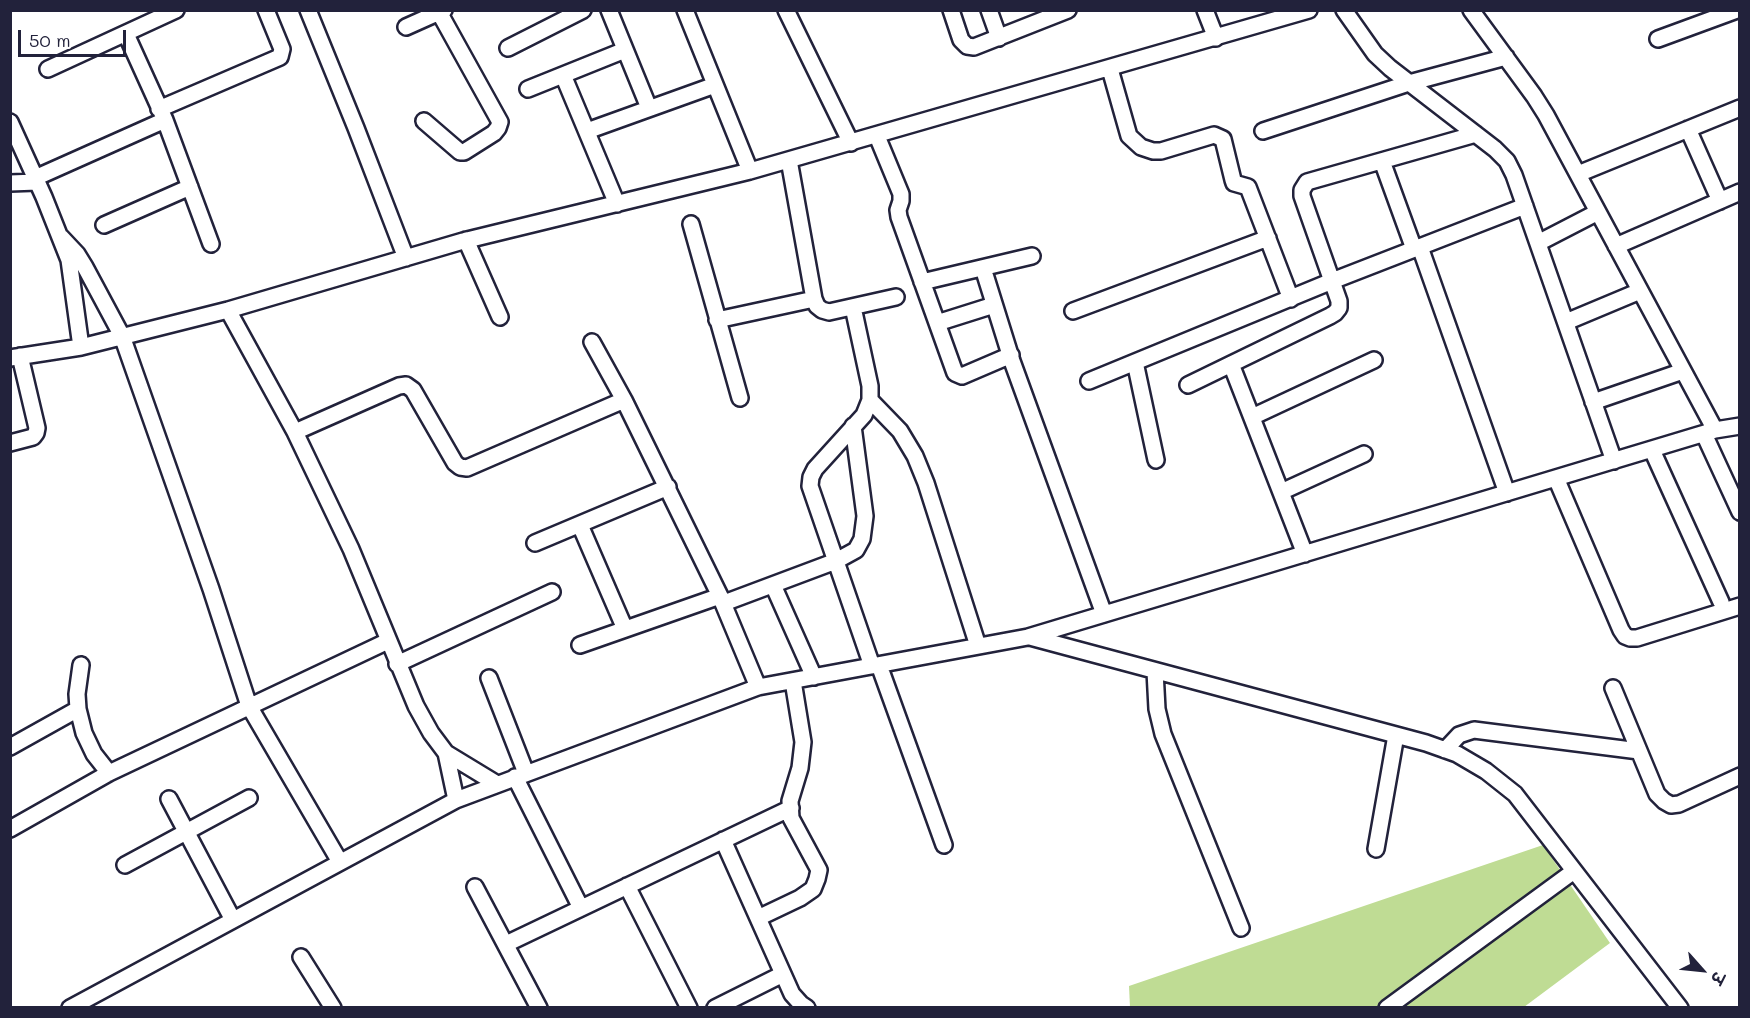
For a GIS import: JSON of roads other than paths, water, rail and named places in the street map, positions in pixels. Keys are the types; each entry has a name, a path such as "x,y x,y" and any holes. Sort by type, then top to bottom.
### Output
{"street":[{"path":"48,69 176,10"},
{"path":"10,183 36,180 162,114 279,57 282,49 266,10"},
{"path":"308,10 406,258"},
{"path":"508,48 583,10"},
{"path":"609,10 649,108"},
{"path":"685,10 750,171"},
{"path":"786,10 851,143"},
{"path":"951,10 961,40 967,46 974,47 1068,10"},
{"path":"989,10 999,38"},
{"path":"1205,10 1216,38"},
{"path":"10,443 33,436 37,428 15,357 81,346 228,310 466,240 750,171 1310,10"},
{"path":"1344,10 1375,54 1390,68 1495,149 1507,161 1514,175 1614,461"},
{"path":"1471,10 1546,115 1578,174 1683,371 1740,512"},
{"path":"1658,39 1737,10"},
{"path":"406,27 442,11 500,122 494,133 464,152 460,152 424,121"},
{"path":"126,34 162,114 211,244"},
{"path":"528,89 625,50"},
{"path":"1263,132 1409,83 1506,57"},
{"path":"1110,69 1129,136 1141,147 1161,152 1214,135 1221,137 1234,183 1248,186 1291,299"},
{"path":"563,75 617,204"},
{"path":"587,130 715,85"},
{"path":"1578,174 1740,108"},
{"path":"10,122 61,237 71,269 81,346"},
{"path":"1688,129 1720,201"},
{"path":"1188,386 1335,313 1338,308 1339,301 1302,196 1304,185 1307,182 1476,134"},
{"path":"877,136 901,194 899,217 955,374 958,376 1011,355"},
{"path":"789,160 817,306 829,312 896,297"},
{"path":"1382,161 1417,248 1508,493"},
{"path":"104,225 190,187"},
{"path":"1616,246 1740,192"},
{"path":"1089,381 1332,281 1525,206"},
{"path":"1538,243 1598,212"},
{"path":"691,224 740,398"},
{"path":"61,237 77,254 122,336 207,578 249,706 340,862"},
{"path":"1073,311 1268,238"},
{"path":"466,240 500,316"},
{"path":"922,282 1032,256"},
{"path":"982,268 1104,614"},
{"path":"1566,322 1640,291"},
{"path":"717,320 814,299"},
{"path":"937,323 994,305"},
{"path":"853,307 870,386 870,400 864,415 815,470 810,486 836,561 945,845"},
{"path":"228,310 295,432 351,549 397,664 431,733 446,753 497,784"},
{"path":"591,342 624,400 668,487 722,600 758,687"},
{"path":"1252,417 1374,360"},
{"path":"1135,362 1156,460"},
{"path":"1231,364 1305,554"},
{"path":"1593,402 1683,371"},
{"path":"295,432 399,386 406,385 413,390 455,463 467,468 624,400"},
{"path":"870,400 900,431 915,456 926,483 978,646"},
{"path":"580,645 624,629 773,585 836,561 856,550 862,539 865,516 853,426"},
{"path":"70,1008 456,800 758,687 1028,637 1709,432 1740,426"},
{"path":"1652,450 1721,602"},
{"path":"1281,492 1364,454"},
{"path":"1556,478 1625,636 1637,638 1740,606"},
{"path":"535,543 668,487"},
{"path":"580,525 624,629"},
{"path":"773,585 814,677"},
{"path":"397,664 552,592"},
{"path":"1028,637 1396,735 1457,754 1486,771 1515,794 1673,1005"},
{"path":"10,829 109,773 388,641"},
{"path":"81,665 78,680 78,709 84,733 94,754 109,773"},
{"path":"1155,671 1157,709 1163,734 1241,928"},
{"path":"489,678 521,775 581,908"},
{"path":"758,918 801,898 813,889 819,870 791,818 790,801 800,768 803,742 793,681"},
{"path":"1613,688 1657,794 1664,801 1671,805 1679,804 1740,776"},
{"path":"10,747 78,709"},
{"path":"1445,750 1459,735 1474,730 1640,751"},
{"path":"1376,849 1396,735"},
{"path":"446,753 456,800"},
{"path":"125,865 249,798"},
{"path":"169,799 233,920"},
{"path":"506,944 791,808"},
{"path":"723,840 792,994 807,1008"},
{"path":"1387,1008 1574,872"},
{"path":"627,886 689,1008"},
{"path":"476,887 539,1008"},
{"path":"301,957 333,1008"},
{"path":"715,1008 783,974"}]}
